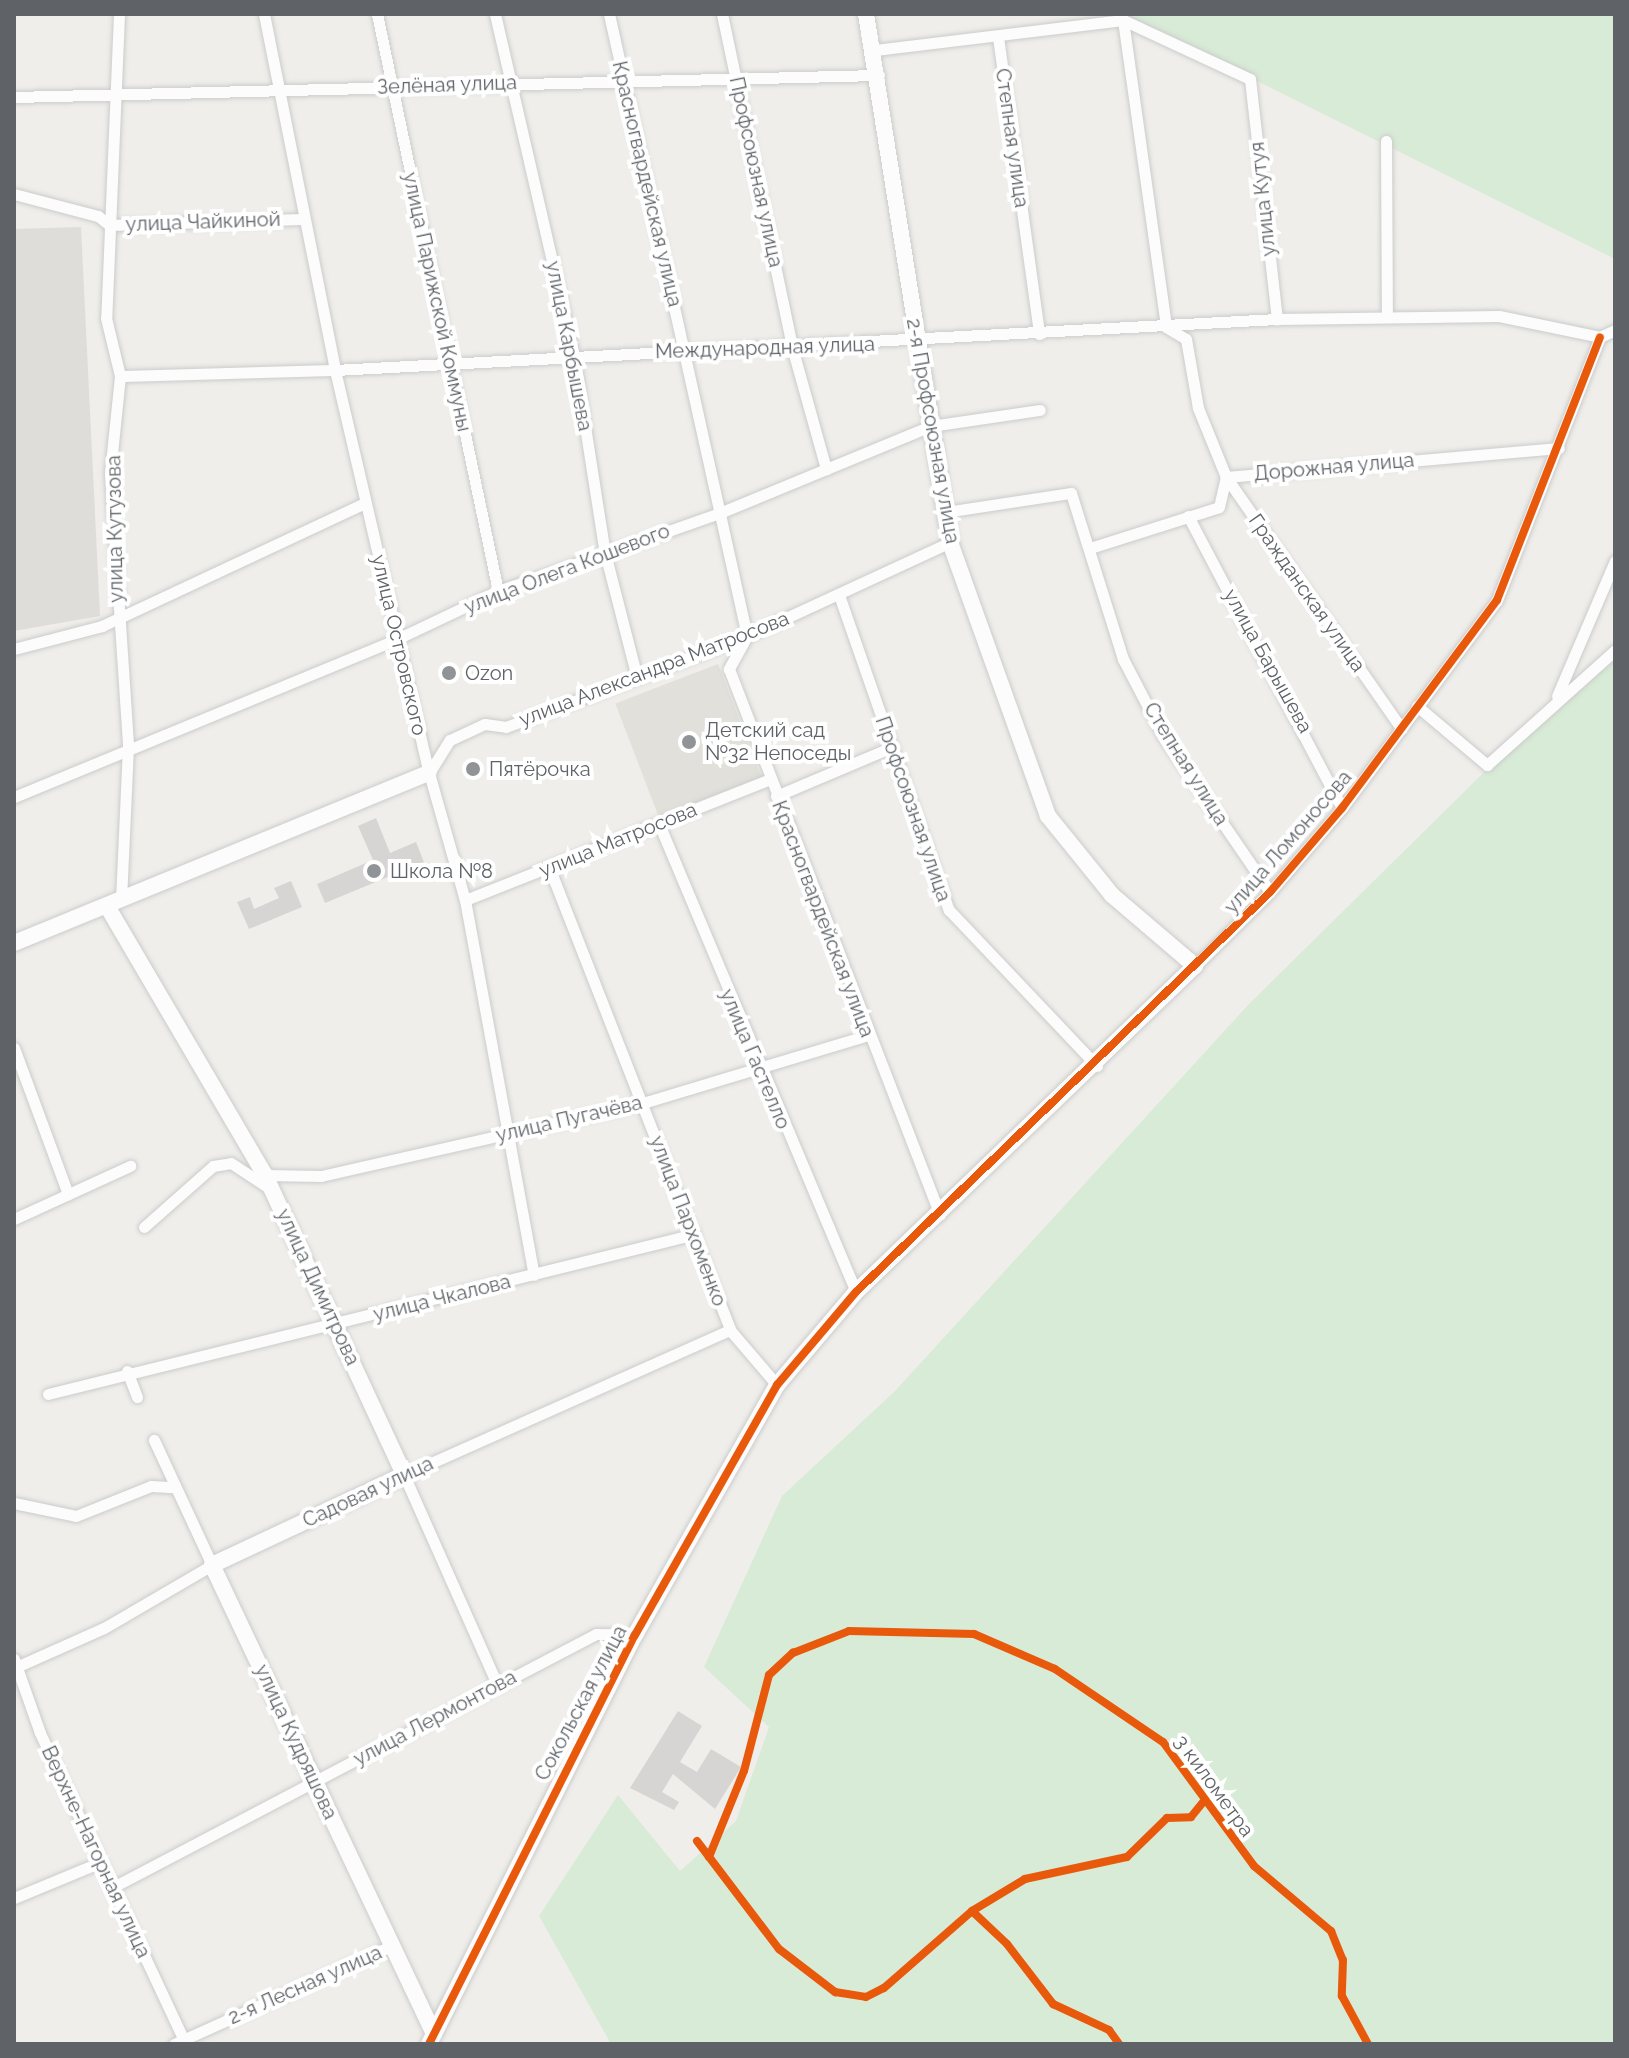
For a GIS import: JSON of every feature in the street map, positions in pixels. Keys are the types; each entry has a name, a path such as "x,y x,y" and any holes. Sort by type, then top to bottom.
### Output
{"street":[{"name":"улица Кутузова","path":"114,903 128,746 110,473 120,376 106,318 119,14"},
{"name":"улица Островского","path":"264,14 282,91 302,219 365,503 429,773 465,900 534,1275"},
{"name":"улица Парижской Коммуны","path":"377,14 498,591"},
{"name":"улица Карбышева","path":"495,14 574,356 605,553 637,678"},
{"name":"Красногвардейская улица","path":"609,14 717,514 747,636 729,669 940,1215"},
{"name":"Профсоюзная улица","path":"722,14 792,347 826,469"},
{"name":"2-я Профсоюзная улица","path":"866,14 879,75 917,341 950,542 1048,816 1112,895 1195,966"},
{"path":"875,50 1123,20 1166,327"},
{"name":"улица Кутуя","path":"1123,20 1250,79 1277,319"},
{"name":"Степная улица","path":"998,37 1039,334"},
{"name":"Зелёная улица","path":"14,97 879,75"},
{"path":"1386,141 1387,317"},
{"name":"улица Чайкиной","path":"14,194 98,216 109,225 302,219"},
{"name":"Международная улица","path":"120,376 335,370 917,341 1277,319 1499,316 1600,337"},
{"name":"Гражданская улица","path":"1166,327 1186,339 1198,408 1226,477 1402,729"},
{"path":"1600,337 1615,330"},
{"name":"улица Ломоносова","path":"777,1385 856,1292 1097,1066 1270,892 1342,808 1497,600 1600,337"},
{"name":"улица Олега Кошевого","path":"14,797 128,746 399,638 498,591 717,514 931,426 1040,410"},
{"name":"Дорожная улица","path":"1090,548 1219,507 1226,477 1559,448"},
{"name":"Степная улица","path":"945,512 1071,493 1123,659 1163,736 1270,892"},
{"path":"14,649 102,626 117,614 365,503"},
{"name":"улица Барышева","path":"1188,516 1342,808"},
{"name":"улица Александра Матросова","path":"429,773 450,740 485,724 506,727 747,636 950,542"},
{"path":"1555,701 1615,561"},
{"name":"Профсоюзная улица","path":"839,595 949,910 1097,1066"},
{"path":"1417,706 1487,765 1615,650"},
{"path":"776,796 892,747"},
{"path":"14,943 429,773"},
{"name":"улица Матросова","path":"465,900 770,779"},
{"name":"улица Гастелло","path":"659,824 759,1071 856,1292"},
{"name":"улица Пархоменко","path":"549,867 730,1330 777,1385"},
{"name":"улица Димитрова","path":"114,903 268,1182 337,1323 497,1684"},
{"name":"улица Пугачёва","path":"268,1182 321,1176 643,1103 759,1071 868,1035"},
{"path":"14,1048 68,1194"},
{"path":"144,1227 213,1166 231,1163 268,1182"},
{"path":"14,1219 130,1166"},
{"name":"улица Чкалова","path":"48,1394 127,1371 337,1323 695,1234"},
{"name":"Садовая улица","path":"16,1664 104,1628 212,1565 404,1475 730,1330"},
{"path":"127,1371 137,1397"},
{"name":"Сокольская улица","path":"434,2041 635,1635 777,1385"},
{"name":"улица Кудряшова","path":"154,1440 173,1487 434,2041"},
{"path":"14,1503 76,1516 151,1486 173,1487"},
{"name":"улица Лермонтова","path":"113,1887 596,1634 635,1635"},
{"name":"Верхне-Нагорная улица","path":"16,1664 40,1733 182,2042"},
{"path":"14,1898 101,1862"},
{"name":"2-я Лесная улица","path":"182,2042 391,1946"}],"shaded area":[{"path":"81,227 100,616 14,631 14,229"},
{"name":"Детский сад №32 Непоседы","path":"718,664 761,777 659,816 615,703"}],"green space":[{"path":"1122,14 1615,14 1615,259"},
{"path":"1615,660 1615,2044 611,2044 539,1916 618,1795 680,1871 736,1821 769,1727 704,1667 782,1496 895,1391 1249,1004 1535,722"}],"building":[{"name":"Школа №8","path":"376,818 390,853 416,842 424,862 325,903 317,884 373,860 358,826"},
{"path":"291,881 302,907 249,929 237,902 250,897 254,909 279,898 274,888"},
{"path":"678,1711 702,1726 680,1762 697,1772 711,1749 741,1767 715,1809 673,1774 662,1792 679,1802 674,1810 630,1788"}],"cycle path":[{"path":"429,2044 635,1635 777,1385 856,1292 1270,892 1342,808 1497,600 1600,337"},
{"name":"3 километра","path":"709,1857 744,1771 769,1675 793,1653 849,1631 974,1634 1055,1669 1163,1742 1254,1866 1331,1931 1343,1960 1342,1996 1368,2044"},
{"name":"3 километра","path":"972,1911 1025,1879 1127,1857 1167,1818 1191,1817 1203,1802"},
{"path":"697,1841 779,1949 835,1992 866,1997 884,1988 972,1911 1007,1944 1053,2004 1109,2030 1119,2044"}],"place":[{"name":"Ozon","path":"449,673"},
{"name":"Детский сад №32 Непоседы","path":"689,742"},
{"name":"Пятёрочка","path":"473,769"},
{"name":"Школа №8","path":"374,871"}]}
